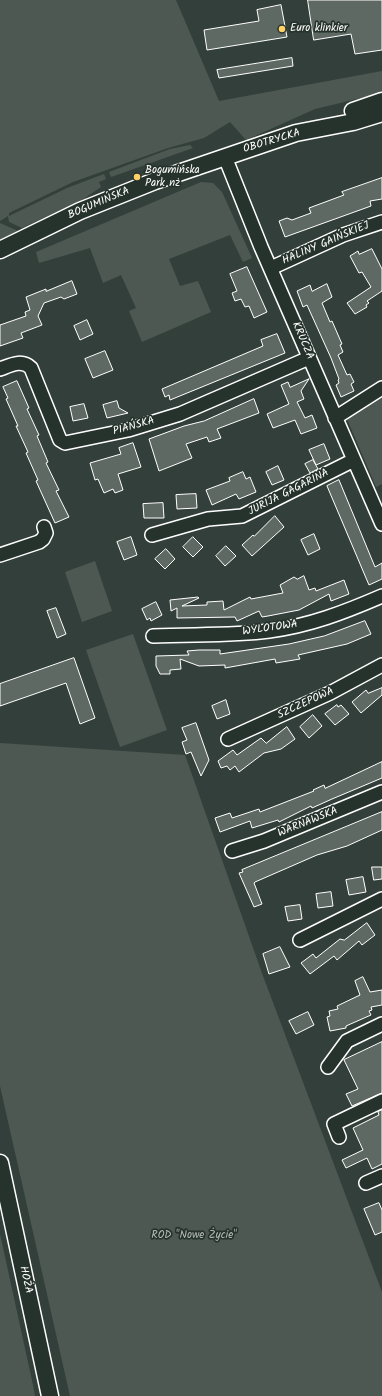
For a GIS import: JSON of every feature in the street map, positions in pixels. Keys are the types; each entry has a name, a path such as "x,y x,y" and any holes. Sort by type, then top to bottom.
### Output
{"street":[{"name":"OBOTRYCKA","path":"319,128 346,114 382,101"},
{"name":"OBOTRYCKA","path":"224,157 319,128 353,122 382,113"},
{"name":"BOGUMIŃSKA","path":"0,250 54,223 119,195 224,157"},
{"name":"KRUCZA","path":"224,157 270,268 382,524"},
{"name":"HALINY GAIŃSKIEJ","path":"270,268 343,236 382,222"},
{"name":"PIAŃSKA","path":"0,369 21,363 27,364 31,368 60,440 65,443 128,430 180,414 310,358"},
{"path":"336,418 382,388"},
{"name":"JURIJA GAGARINA","path":"152,536 208,519 242,516 354,460"},
{"path":"0,555 39,542 44,538 46,533 44,528"},
{"name":"WYLOTOWA","path":"153,636 252,633 288,628 331,617 382,596"},
{"name":"SZCZEPOWA","path":"228,739 330,693 382,665"},
{"name":"WARNAWSKA","path":"232,851 283,833 382,792"},
{"path":"300,940 382,899"},
{"path":"328,1067 346,1041 382,1024"},
{"path":"339,1137 334,1124 382,1101"},
{"name":"HOŻA","path":"0,1163 50,1396"},
{"path":"366,1183 382,1176"}],"green space":[{"path":"0,0 176,0 219,101 382,71 382,93 315,109 246,140 230,122 204,138 168,148 73,182 9,213 9,216 67,188 104,174 106,179 99,182 101,187 82,200 22,228 9,222 8,216 0,221"},
{"path":"190,145 193,148 111,177 109,172 170,149"},
{"path":"201,182 213,183 222,192 252,258 243,262 230,235 169,259 180,286 198,281 211,312 142,342 129,311 136,308 121,275 103,283 90,248 39,263 36,252"},
{"path":"0,223 18,231 0,240"},
{"path":"382,396 382,484 376,487 347,419"},
{"path":"95,561 112,611 82,622 65,572"},
{"path":"133,634 167,730 120,747 86,650"},
{"name":"ROD \"Nowe Życie\"","path":"0,743 185,755 263,976 382,1292 382,1396 70,1396 0,1086"},
{"path":"0,1234 33,1385 35,1396 0,1396"}],"building":[{"path":"308,0 382,0 382,50 355,54 351,34 314,40"},
{"path":"281,5 287,37 207,50 204,30 259,21 257,10"},
{"path":"292,58 293,66 219,78 217,70"},
{"path":"382,178 382,199 370,201 371,206 285,237 279,221 287,218 292,220 311,213 309,208 344,195 342,192"},
{"path":"372,249 382,269 382,291 367,301 369,303 366,305 367,307 355,314 347,303 371,287 362,272 359,273 350,256 358,251 359,254"},
{"path":"247,267 267,312 254,318 249,306 245,307 241,299 235,301 232,293 237,291 230,274"},
{"path":"72,281 77,294 64,299 61,297 44,303 38,316 42,325 21,333 23,338 0,346 0,325 26,316 25,312 30,310 26,297"},
{"path":"327,284 332,297 322,303 342,344 340,345 343,352 338,355 347,375 350,374 354,382 351,384 354,391 341,397 336,385 339,383 339,379 331,358 307,305 303,307 297,291 310,285 312,291"},
{"path":"87,320 93,334 80,340 74,326"},
{"path":"277,334 285,353 170,400 169,395 165,397 162,389 263,346 261,340"},
{"path":"105,351 113,370 93,378 85,359"},
{"path":"309,379 301,391 304,399 297,402 305,418 312,415 317,428 301,434 295,420 273,428 267,414 289,404 281,385 288,382 290,387"},
{"path":"17,381 29,408 27,409 39,435 37,436 48,462 46,463 59,490 56,491 69,517 55,523 36,481 38,480 26,453 28,452 6,399 8,398 3,387"},
{"path":"254,399 259,413 217,429 221,438 209,442 207,437 186,444 192,458 159,471 149,439 184,426 204,421"},
{"path":"117,401 119,408 128,413 107,418 103,405"},
{"path":"84,404 88,418 73,421 70,407"},
{"path":"133,443 141,467 118,474 123,490 115,493 113,489 104,493 98,479 95,480 90,463 121,454 119,448"},
{"path":"324,444 330,459 316,465 309,450"},
{"path":"313,460 318,469 310,473 305,464"},
{"path":"278,466 284,480 272,485 266,472"},
{"path":"243,472 246,479 250,477 256,492 239,499 236,494 212,505 206,490 230,481 229,478"},
{"path":"339,480 375,567 382,563 382,579 369,585 327,486"},
{"path":"196,494 197,508 177,509 176,495"},
{"path":"163,503 164,518 144,518 143,504"},
{"path":"275,516 284,527 252,556 242,545"},
{"path":"314,534 320,549 308,555 301,540"},
{"path":"131,537 137,555 124,560 117,542"},
{"path":"193,537 203,547 193,557 183,547"},
{"path":"226,546 236,556 225,566 216,556"},
{"path":"166,549 175,559 165,569 155,559"},
{"path":"304,576 309,590 315,588 316,591 344,580 349,594 331,601 329,594 299,610 262,617 259,611 237,621 235,617 177,618 177,608 171,611 170,600 198,597 199,598 182,606 207,605 207,602 223,601 224,610 250,597 251,599 283,593 280,585 294,577 297,579"},
{"path":"156,602 162,615 151,621 150,618 147,620 142,609"},
{"path":"56,608 66,634 57,638 47,611"},
{"path":"365,621 371,634 347,644 298,655 300,659 276,663 275,659 225,668 225,665 199,666 180,659 181,669 170,670 170,674 160,674 156,666 156,656 189,655 187,651 199,650 220,650 220,654 289,644 324,636"},
{"path":"74,658 95,718 80,724 66,683 0,706 0,684"},
{"path":"382,688 382,695 361,713 352,702 366,690 368,693"},
{"path":"226,700 230,714 217,719 212,706"},
{"path":"337,705 338,707 341,705 349,714 335,725 325,714"},
{"path":"313,715 322,726 309,738 300,727"},
{"path":"196,723 209,760 201,776 191,752 186,754 182,742 187,740 182,728"},
{"path":"287,727 295,739 281,749 264,753 239,772 235,766 230,770 227,766 221,768 218,761 233,750 237,755 261,738 266,743"},
{"path":"382,762 382,778 312,808 311,806 279,822 278,820 252,828 250,821 220,832 215,818 230,813 232,818 259,809 260,812 314,791 313,790 324,785 325,788"},
{"path":"382,812 382,830 347,846 317,855 255,882 254,883 262,904 254,907 239,873 243,872 242,870"},
{"path":"372,867 382,867 382,879 374,880"},
{"path":"363,877 366,892 349,895 346,880"},
{"path":"331,892 333,906 318,908 316,894"},
{"path":"300,905 302,919 288,921 285,907"},
{"path":"367,923 375,935 362,945 359,941 337,960 334,956 310,974 301,963 313,954 316,958 340,939 344,940"},
{"path":"280,947 290,967 269,974 263,954"},
{"path":"363,977 370,992 382,990 382,1005 371,1007 372,1010 369,1011 371,1015 346,1026 346,1028 330,1031 327,1017 330,1016 329,1011 338,1009 337,1006 360,995 355,981"},
{"path":"308,1012 314,1025 296,1034 289,1021"},
{"path":"382,1042 382,1093 352,1106 346,1094 358,1089 344,1060"},
{"path":"382,1110 382,1164 372,1169 367,1158 346,1168 342,1160 363,1150 353,1128 379,1115 378,1112"},
{"path":"379,1203 382,1210 382,1232 375,1235 364,1209"}],"place":[{"name":"Euro klinkier","path":"282,29"},
{"name":"Bogumińska Park nż","path":"137,177"}]}
